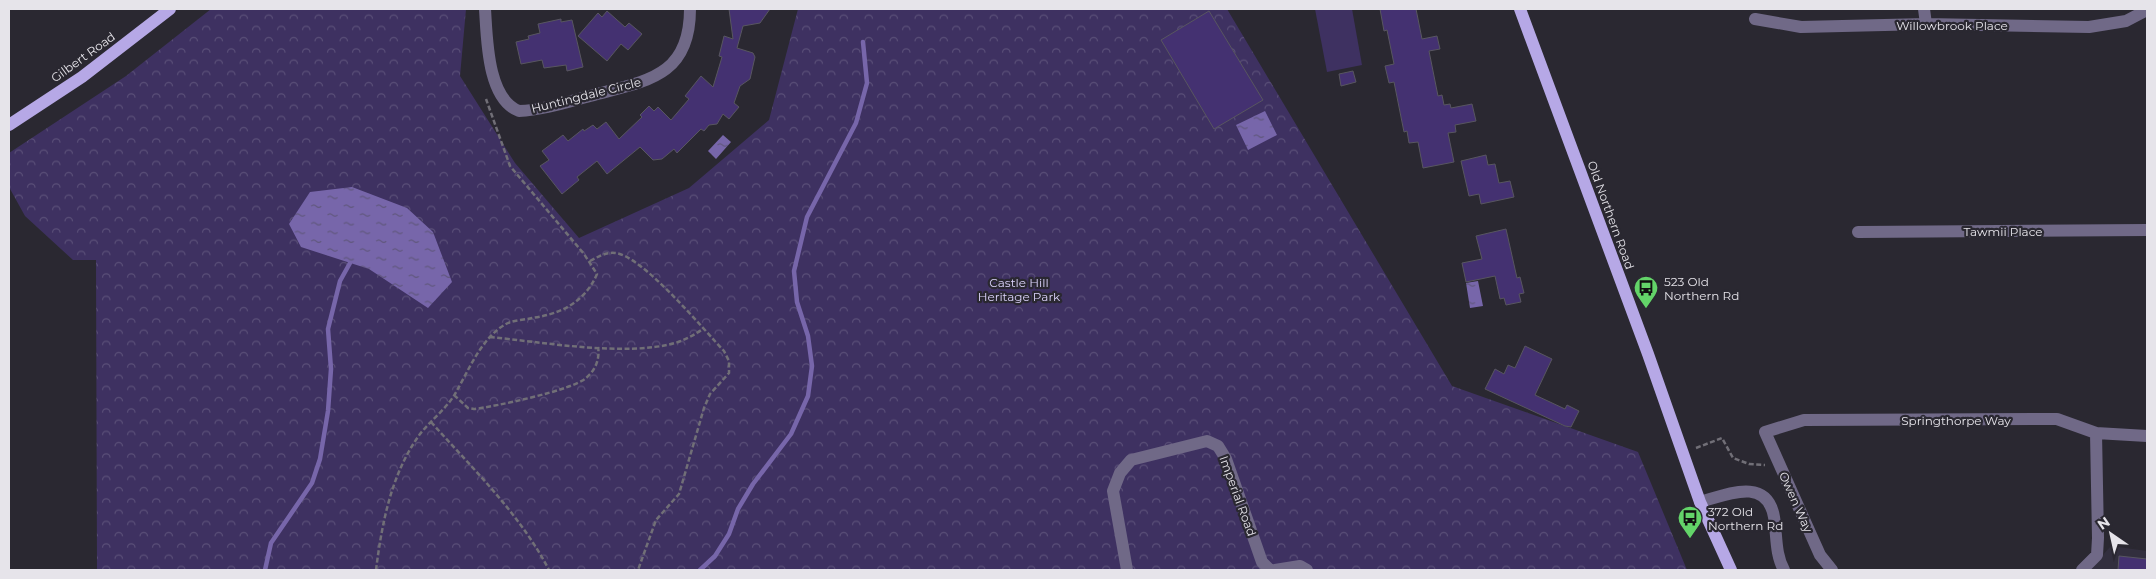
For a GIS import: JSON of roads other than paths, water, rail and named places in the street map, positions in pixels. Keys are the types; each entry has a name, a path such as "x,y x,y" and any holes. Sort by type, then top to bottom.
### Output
{"main road":[{"name":"Gilbert Road","path":"9,125 82,77 170,9"},
{"name":"Old Northern Road","path":"1520,9 1648,354 1700,502 1731,570"}],"street":[{"name":"Huntingdale Circle","path":"485,9 488,42 498,92 504,101 519,111 551,106 635,84 658,75 680,55 687,41 690,29 690,9"},
{"path":"1924,9 1926,24"},
{"name":"Willowbrook Place","path":"1755,19 1801,27 1926,24 2089,27 2126,21 2147,10"},
{"name":"Tawmii Place","path":"1858,232 2147,230"},
{"name":"Springthorpe Way","path":"1765,432 1804,420 2057,419 2096,433 2147,436"},
{"name":"Owen Way","path":"1765,432 1820,555 1832,570"},
{"path":"2082,570 2097,555 2096,433"},
{"name":"Imperial Road","path":"1127,570 1113,491 1120,473 1131,460 1207,441 1218,446 1226,459 1262,562 1270,570"},
{"path":"1700,502 1748,490 1760,494 1768,502 1774,516 1775,537 1784,570"},
{"path":"1275,570 1300,566 1307,570"}],"water":[{"path":"1265,111 1277,135 1248,150 1236,125"},
{"path":"723,135 731,142 716,159 708,151"},
{"path":"352,187 407,208 433,232 452,282 428,308 369,269 301,247 289,224 310,192"},
{"path":"1478,281 1483,306 1470,308 1466,283"}],"waterway":[{"path":"700,570 715,556 729,534 738,509 753,484 791,434 808,396 812,366 808,336 797,302 794,271 807,217 856,123 867,83 863,42"},
{"path":"265,570 271,543 312,483 320,459 328,411 331,369 328,329 340,281 350,263"}],"place":[{"name":"523 Old Northern Rd","path":"1646,309"},
{"name":"372 Old Northern Rd","path":"1690,539"}],"park label":[{"name":"Castle Hill Heritage Park","path":"1019,289"}]}
